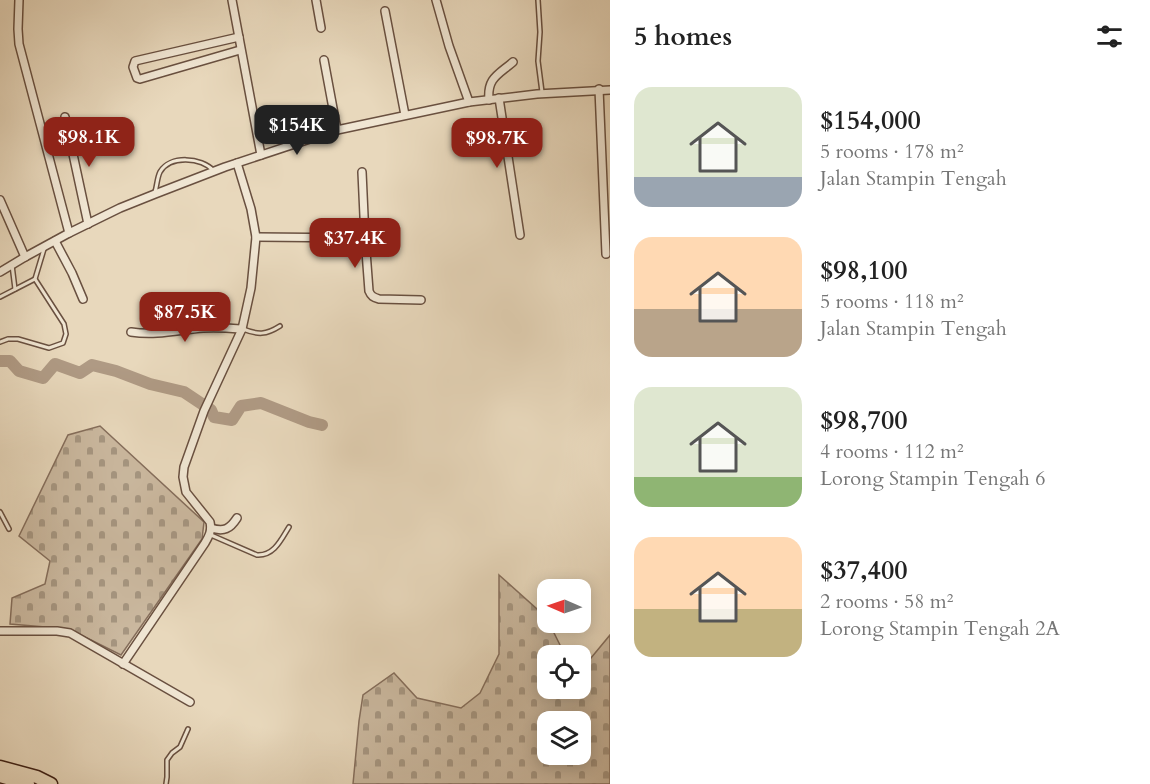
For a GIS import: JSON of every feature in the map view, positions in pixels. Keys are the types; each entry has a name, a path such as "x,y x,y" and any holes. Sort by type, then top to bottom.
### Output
{"highway":[{"path":"0,767 37,777 51,784"},
{"path":"0,776 28,784"}],"street":[{"path":"19,0 20,44 69,234"},
{"path":"232,0 261,154"},
{"path":"316,0 321,28"},
{"path":"435,0 469,102"},
{"path":"385,10 405,115"},
{"path":"239,37 135,61 133,67 137,78 140,79 240,50"},
{"path":"324,60 337,130"},
{"path":"489,100 489,85 492,80 513,62"},
{"path":"598,89 606,254"},
{"path":"0,272 44,246 155,194 261,154 337,130 469,102 598,89 610,90"},
{"path":"499,98 520,235"},
{"path":"65,117 88,224"},
{"path":"123,664 211,531 210,522 186,492 183,477 186,458 204,411 242,329 251,288 256,237 251,209 237,163"},
{"path":"362,172 364,238 369,291 373,297 379,299 421,300"},
{"path":"601,174 610,173"},
{"path":"0,200 25,256"},
{"path":"256,237 364,238"},
{"path":"54,241 83,299"},
{"path":"131,332 164,333 220,327 242,329"},
{"path":"211,531 230,528 237,518"},
{"path":"0,631 70,633 190,702"}],"lane":[{"path":"538,0 540,32 538,61 543,94"},
{"path":"155,194 160,172 178,160 199,162 214,171"},
{"path":"0,342 18,339 49,348 63,343 66,334 64,324 35,279 44,246"},
{"path":"12,265 15,289"},
{"path":"0,297 35,279"},
{"path":"242,329 255,334 263,334 280,326"},
{"path":"0,512 9,530"},
{"path":"211,531 257,555 264,555 270,554 289,527"},
{"path":"166,784 167,760 180,747 188,729"}],"green space":[{"path":"100,426 204,522 202,539 121,655 69,629 10,624 12,598 45,584 50,561 19,536 68,435"},
{"path":"499,575 537,609 537,633 554,633 560,645 537,645 537,699 591,699 591,658 610,635 610,784 353,784 363,695 394,673 417,698 461,708 480,693 499,654"}],"waterway":[{"path":"0,361 10,361 19,371 43,378 55,364 80,373 92,365 150,384 184,392 211,410 214,417 232,420 241,406 261,403 322,425"}]}
